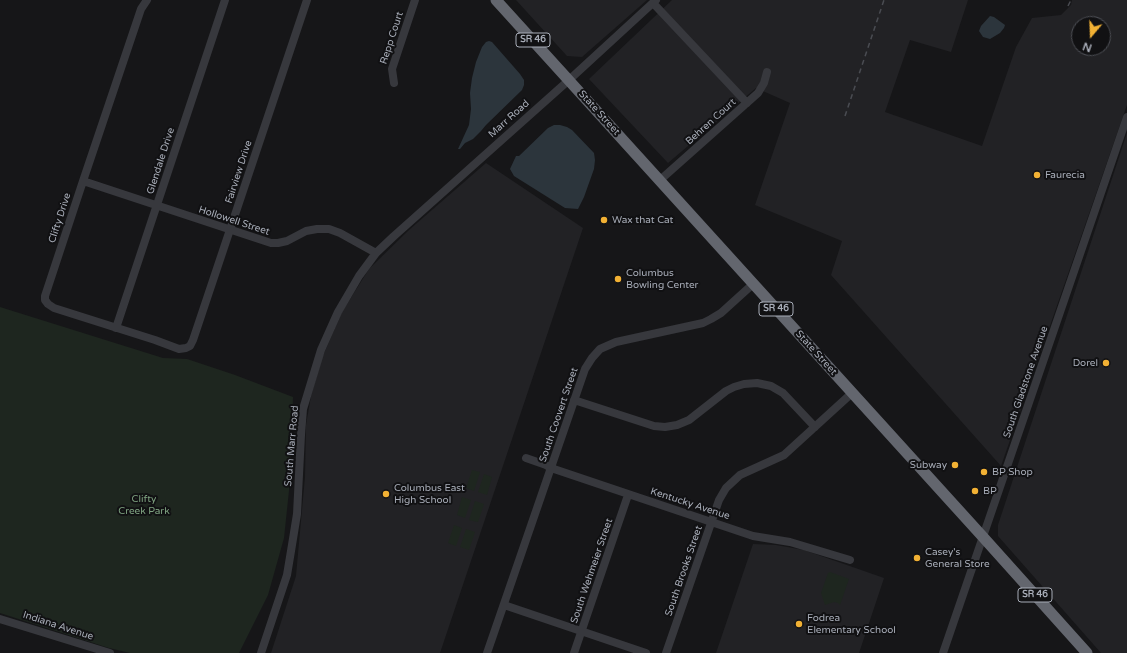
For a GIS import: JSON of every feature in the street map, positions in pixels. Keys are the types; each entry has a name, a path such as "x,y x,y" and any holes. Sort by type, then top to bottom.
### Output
{"highway":[{"name":"State Street","path":"496,0 1087,653"}],"street":[{"name":"Clifty Drive","path":"147,0 141,9 45,296 45,300 54,308 179,349 186,348"},
{"name":"Glendale Drive","path":"116,328 225,0"},
{"name":"Fairview Drive","path":"186,348 190,346 193,340 307,0"},
{"name":"Repp Court","path":"394,82 392,69 416,0"},
{"name":"Marr Road","path":"376,253 569,80 654,1"},
{"path":"654,1 747,103"},
{"name":"Behren Court","path":"659,180 758,93 764,83 767,72"},
{"name":"South Gladstone Avenue","path":"944,653 1127,117"},
{"name":"Hollowell Street","path":"83,181 265,242 278,243 287,241 306,231 329,229 340,233 376,253"},
{"name":"South Marr Road","path":"261,653 287,575 297,514 303,409 321,350 335,318 359,276 376,253"},
{"name":"South Coovert Street","path":"487,653 585,369 592,358 600,349 616,342 703,323 721,313 753,284"},
{"path":"574,400 654,426 665,427 677,425 689,420 726,391 734,387 744,384 757,383 771,386 783,393 815,427"},
{"name":"South Brooks Street","path":"666,653 719,500 726,488 740,475 784,455 852,393"},
{"name":"Kentucky Avenue","path":"526,458 546,465 550,468 628,495 753,536 790,542 850,560"},
{"name":"South Wehmeier Street","path":"574,653 628,495"},
{"path":"504,605 646,653"},
{"name":"Indiana Avenue","path":"0,618 110,653"}],"shaded area":[{"path":"516,0 647,0 582,57 567,56"},
{"path":"672,0 968,0 951,52 910,40 885,112 982,146 1016,47 1032,18 1061,15 1071,5 1072,0 1127,0 1127,105 1001,466 831,275 842,241 755,205 790,103 756,88 668,163 589,79"},
{"path":"990,16 994,17 1005,25 1000,33 990,39 983,37 979,31 981,26"},
{"path":"489,41 492,42 520,74 524,80 524,85 522,90 473,139 458,149 469,125 471,109 470,93 476,62 482,47"},
{"path":"554,125 560,125 572,130 594,153 594,169 578,209 565,208 514,176 510,169 516,156 519,156 548,128"},
{"path":"1127,133 1127,653 1101,653 998,536 998,525"},
{"name":"Columbus East High School","path":"486,163 583,228 440,653 271,653 296,576 305,477 306,425 311,396 322,358 342,312 369,269 409,230"},
{"name":"Fodrea Elementary School","path":"753,544 776,545 804,550 884,578 859,653 716,653"}],"green space":[{"name":"Clifty Creek Park","path":"0,307 163,358 187,359 293,397 290,481 284,538 268,595 239,653 130,653 109,648 0,613"},
{"path":"472,470 480,472 474,491 466,488"},
{"path":"484,474 492,477 487,495 478,492"},
{"path":"462,497 471,500 465,518 457,515"},
{"path":"475,501 484,504 478,522 469,520"},
{"path":"454,525 462,528 456,546 448,543"},
{"path":"466,529 475,532 469,550 460,547"},
{"path":"830,572 849,579 840,605 834,602 825,605 821,593 828,573"}],"railway":[{"path":"845,116 884,0"},
{"path":"1068,6 1071,0"}],"place":[{"name":"Faurecia","path":"1037,175"},
{"name":"Wax that Cat","path":"604,220"},
{"name":"Columbus Bowling Center","path":"618,279"},
{"name":"Dorel","path":"1106,363"},
{"name":"Subway","path":"955,465"},
{"name":"BP Shop","path":"984,472"},
{"name":"BP","path":"975,491"},
{"name":"Columbus East High School","path":"386,494"},
{"name":"Casey's General Store","path":"917,558"},
{"name":"Fodrea Elementary School","path":"799,624"}]}
